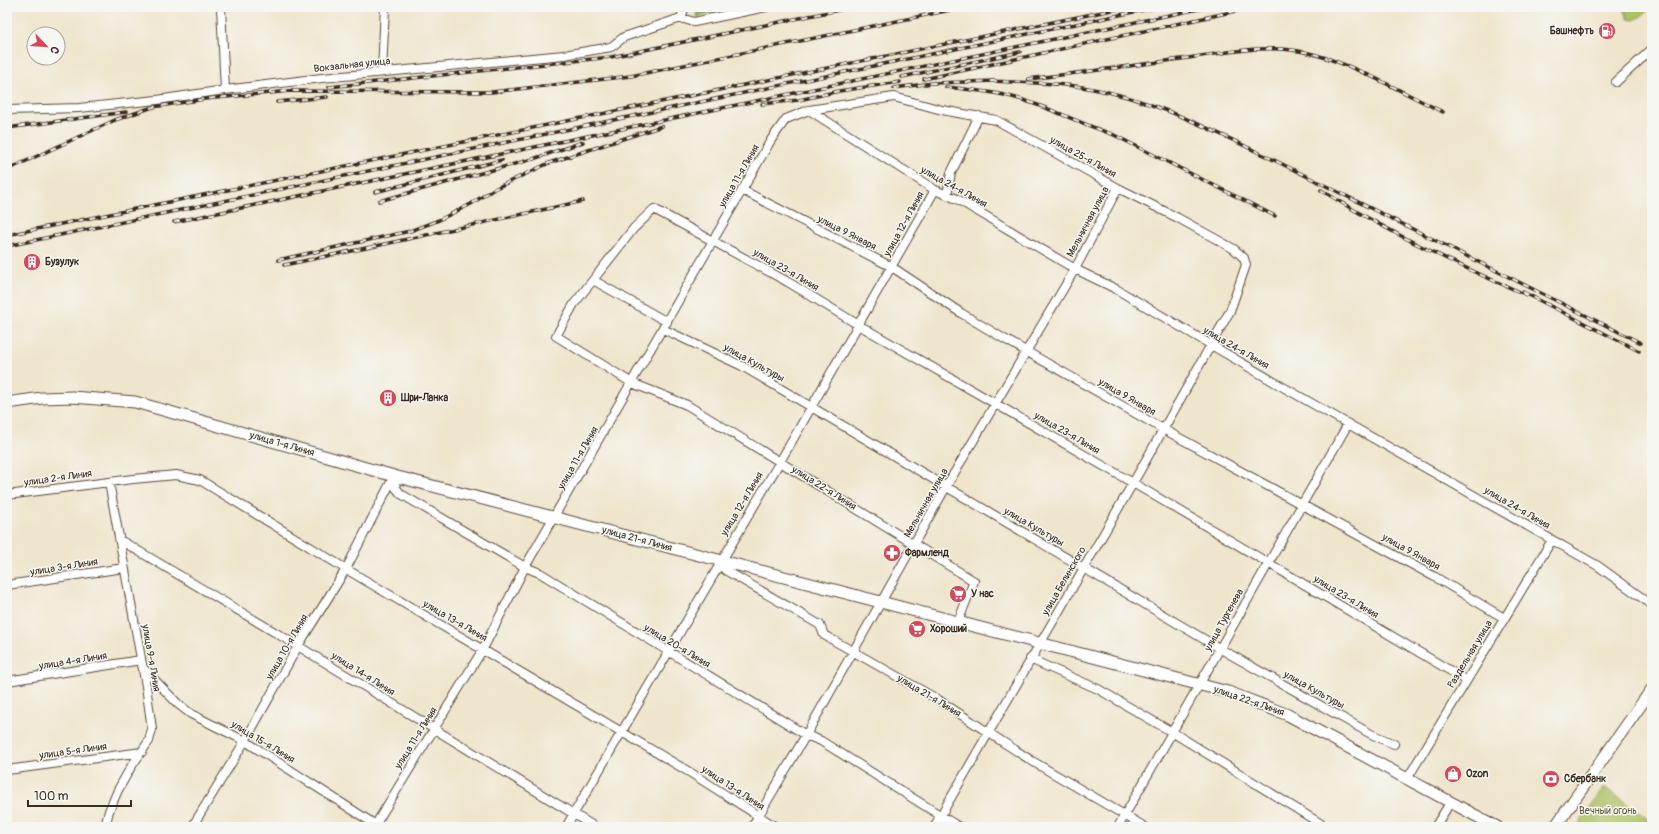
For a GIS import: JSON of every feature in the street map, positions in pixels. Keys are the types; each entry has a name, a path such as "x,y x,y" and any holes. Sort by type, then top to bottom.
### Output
{"main road":[{"name":"улица 1-я Линия","path":"7,403 42,398 72,397 135,402 394,476 554,518"},
{"name":"улица 21-я Линия","path":"554,518 881,603"},
{"name":"улица 22-я Линия","path":"881,603 1228,692 1288,714 1450,803 1497,827"},
{"path":"1555,827 1652,689"}],"street":[{"path":"221,7 225,90"},
{"path":"382,72 385,7"},
{"path":"686,7 681,18 694,22 766,7"},
{"name":"Вокзальная улица","path":"7,110 79,108 157,100 225,90 382,72 570,54 611,46 624,37 681,18"},
{"path":"1616,82 1652,49"},
{"name":"улица 25-я Линия","path":"809,110 894,97 942,110 996,120 1118,188 1178,218 1234,249 1244,258 1246,265 1230,311 1211,345"},
{"name":"улица 11-я Линия","path":"376,826 483,649 525,567 771,140 786,118 809,110"},
{"name":"улица 24-я Линия","path":"809,110 935,190 957,199 1075,269 1116,289 1348,424 1598,566 1652,604"},
{"path":"947,195 951,173 979,116"},
{"name":"Мельничная улица","path":"752,827 806,735 946,487 1075,269 1118,188"},
{"name":"улица 9 Января","path":"742,190 892,267 961,313 1163,429 1435,577 1504,618"},
{"name":"улица 12-я Линия","path":"566,827 720,561 780,461 935,190"},
{"name":"улица 23-я Линия","path":"593,280 634,228 654,209 788,282 857,324 1133,482 1466,680"},
{"name":"улица Культуры","path":"593,280 665,325 742,366 1219,648 1371,734 1394,744"},
{"name":"улица 22-я Линия","path":"593,280 574,304 556,336 632,383 687,405 974,581 958,622"},
{"name":"улица Белинского","path":"934,827 987,732 1084,567 1211,345"},
{"name":"улица Тургенева","path":"1118,827 1348,424"},
{"name":"улица 13-я Линия","path":"110,482 176,475 200,480 346,569 691,773 776,827"},
{"name":"улица 20-я Линия","path":"394,476 396,488 401,494 525,567 540,573 806,735 822,741 959,827"},
{"name":"улица 10-я Линия","path":"192,827 245,741 298,646 346,569 394,476"},
{"name":"улица 2-я Линия","path":"7,495 110,482"},
{"name":"улица 9-я Линия","path":"105,827 109,811 118,790 131,767 149,741 152,729 110,482"},
{"name":"улица 14-я Линия","path":"120,540 298,646 433,730 595,827"},
{"name":"Раздельная улица","path":"1407,779 1552,540"},
{"name":"улица 21-я Линия","path":"720,561 725,570 820,625 824,635 937,699 1032,761 1145,827"},
{"name":"улица 3-я Линия","path":"7,585 124,568"},
{"path":"1030,659 1098,689 1172,732 1326,827"},
{"name":"улица 4-я Линия","path":"7,681 142,664"},
{"name":"улица 15-я Линия","path":"142,664 178,704 191,714 245,741 376,826"},
{"name":"улица 5-я Линия","path":"7,770 142,752"},
{"path":"1435,827 1450,803"}],"green space":[{"path":"695,7 744,7 697,17"},
{"path":"1625,7 1652,7 1634,20 1628,19 1624,9"},
{"name":"Вечный огонь","path":"1604,787 1652,822 1652,827 1577,827"}],"railway":[{"path":"329,87 611,57 853,7"},
{"path":"7,170 115,120 153,107 205,99 291,91 492,92 631,76 965,7"},
{"path":"7,235 1127,7"},
{"path":"7,246 1158,7"},
{"path":"174,222 1208,7"},
{"path":"924,79 1254,7"},
{"path":"1028,79 1230,52 1280,49 1313,54 1346,65 1443,112"},
{"path":"902,77 1020,52"},
{"path":"991,81 1052,84 1088,88 1136,100 1183,117 1274,160 1641,343"},
{"path":"894,88 933,83 996,81"},
{"path":"762,104 799,100 839,91 900,82"},
{"path":"946,87 982,91 1018,98 1112,134 1275,216"},
{"path":"277,102 327,97"},
{"path":"7,128 126,112"},
{"path":"278,260 410,231 439,220 471,204 494,189 549,163 662,126"},
{"path":"379,201 533,159 583,142"},
{"path":"375,192 502,160"},
{"path":"1321,190 1422,247 1527,295"},
{"path":"371,247 583,201"},
{"path":"284,265 376,246"},
{"path":"1523,292 1639,351"}],"place":[{"name":"Башнефть","path":"1607,31"},
{"name":"Бузулук","path":"32,262"},
{"name":"Шри-Ланка","path":"388,398"},
{"name":"Фармленд","path":"892,553"},
{"name":"У нас","path":"958,594"},
{"name":"Хороший","path":"917,629"},
{"name":"Ozon","path":"1453,774"},
{"name":"Сбербанк","path":"1551,779"}]}
